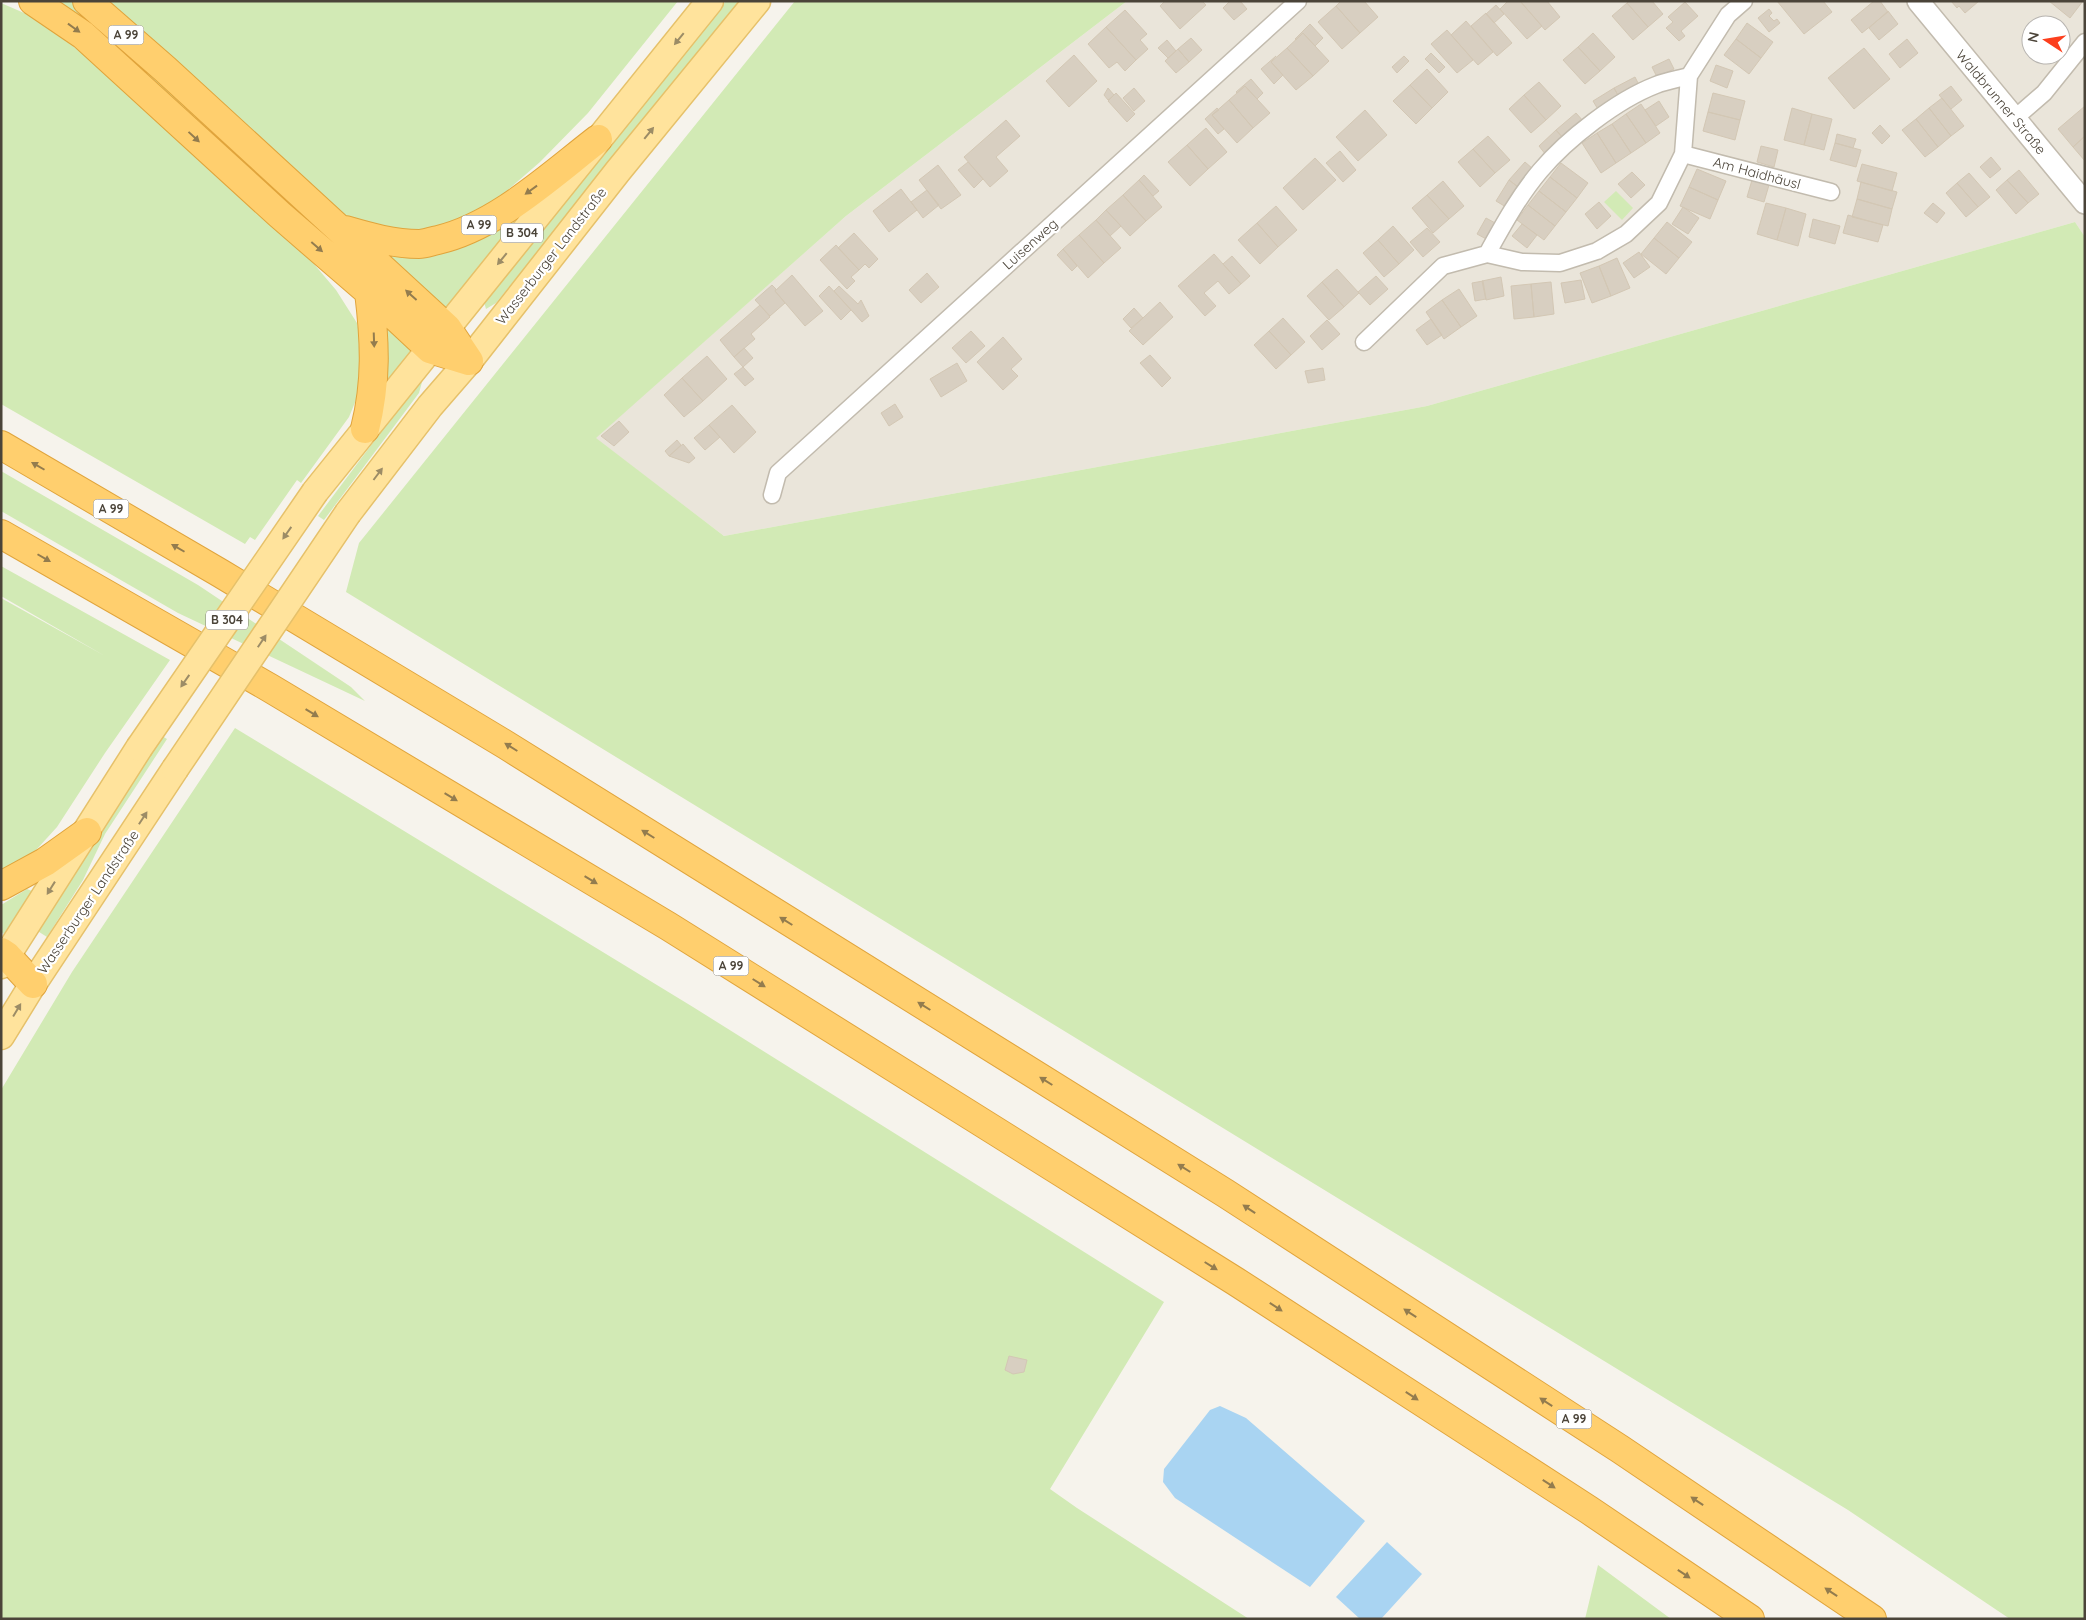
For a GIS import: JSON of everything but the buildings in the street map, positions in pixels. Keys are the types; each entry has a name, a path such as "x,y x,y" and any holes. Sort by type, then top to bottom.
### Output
{"highway":[{"path":"33,1 83,35 430,349 469,360"},
{"name":"A 99","path":"87,1 165,69 447,328 469,360"},
{"name":"A 99","path":"337,227 376,239 421,244 457,235 494,215 598,139"},
{"path":"365,429 372,402 375,371 374,333 369,292"},
{"name":"A 99","path":"1,445 506,744 1225,1193 1620,1449 1872,1619"},
{"name":"A 99","path":"1,534 279,693 676,931 1235,1281 1589,1510 1750,1619"},
{"path":"1,886 45,862 87,832"},
{"path":"3,962 33,984"}],"main road":[{"name":"B 304","path":"3,962 139,748 315,492 710,1"},
{"name":"Wasserburger Landstraße","path":"1,1036 33,984 348,513 430,406 757,1"}],"street":[{"name":"Luisenweg","path":"772,495 778,473 1298,1"},
{"path":"1364,342 1443,266 1487,254 1522,262 1560,264 1598,251 1626,234 1659,203 1683,154 1689,76 1728,15 1744,1"},
{"name":"Waldbrunner Straße","path":"1918,1 2085,203"},
{"path":"2014,118 2044,93 2085,42"},
{"path":"1487,254 1509,214 1540,171 1573,138 1615,107 1655,85 1689,76"},
{"name":"Am Haidhäusl","path":"1683,154 1832,192"}],"shaded area":[{"path":"1127,1 2085,1 2085,237 2075,222 1427,406 724,536 595,438 846,216"}],"green space":[{"path":"56,1 74,1 429,331 424,334 134,65 66,7"},
{"path":"100,1 678,1 588,113 540,162 487,208 450,225 400,234 355,223 320,198"},
{"path":"726,1 741,1 496,303 486,309 484,302 492,289"},
{"path":"795,1 1127,1 846,216 596,438 724,536 1427,406 2075,222 2085,237 2085,1619 2010,1619 1848,1510 346,592 359,543"},
{"path":"1,3 38,19 124,86 308,257 336,290 357,323 363,349 362,372 356,400 349,417 301,483 297,480 255,540 250,537 245,544 1,404"},
{"path":"1616,191 1633,208 1622,220 1604,202"},
{"path":"521,215 444,311 377,252"},
{"path":"384,322 415,351 382,394"},
{"path":"422,382 419,393 324,520 318,516 414,388"},
{"path":"1,471 198,585 351,687 365,701 178,613 1,511"},
{"path":"1,566 170,660 105,753 57,827 27,860 1,877 1,598 105,656 1,596"},
{"path":"235,728 693,1007 1164,1302 1050,1489 1249,1619 1,1619 1,1090 72,972"},
{"path":"162,736 167,739 105,834 83,880 47,937 36,930"},
{"path":"27,889 32,891 4,934 1,932 1,905"},
{"path":"1598,1565 1671,1619 1585,1619"}],"water":[{"path":"1220,1406 1246,1418 1365,1521 1310,1587 1175,1498 1163,1482 1164,1469 1210,1410"},
{"path":"1387,1542 1422,1574 1381,1619 1360,1619 1336,1597"}]}
